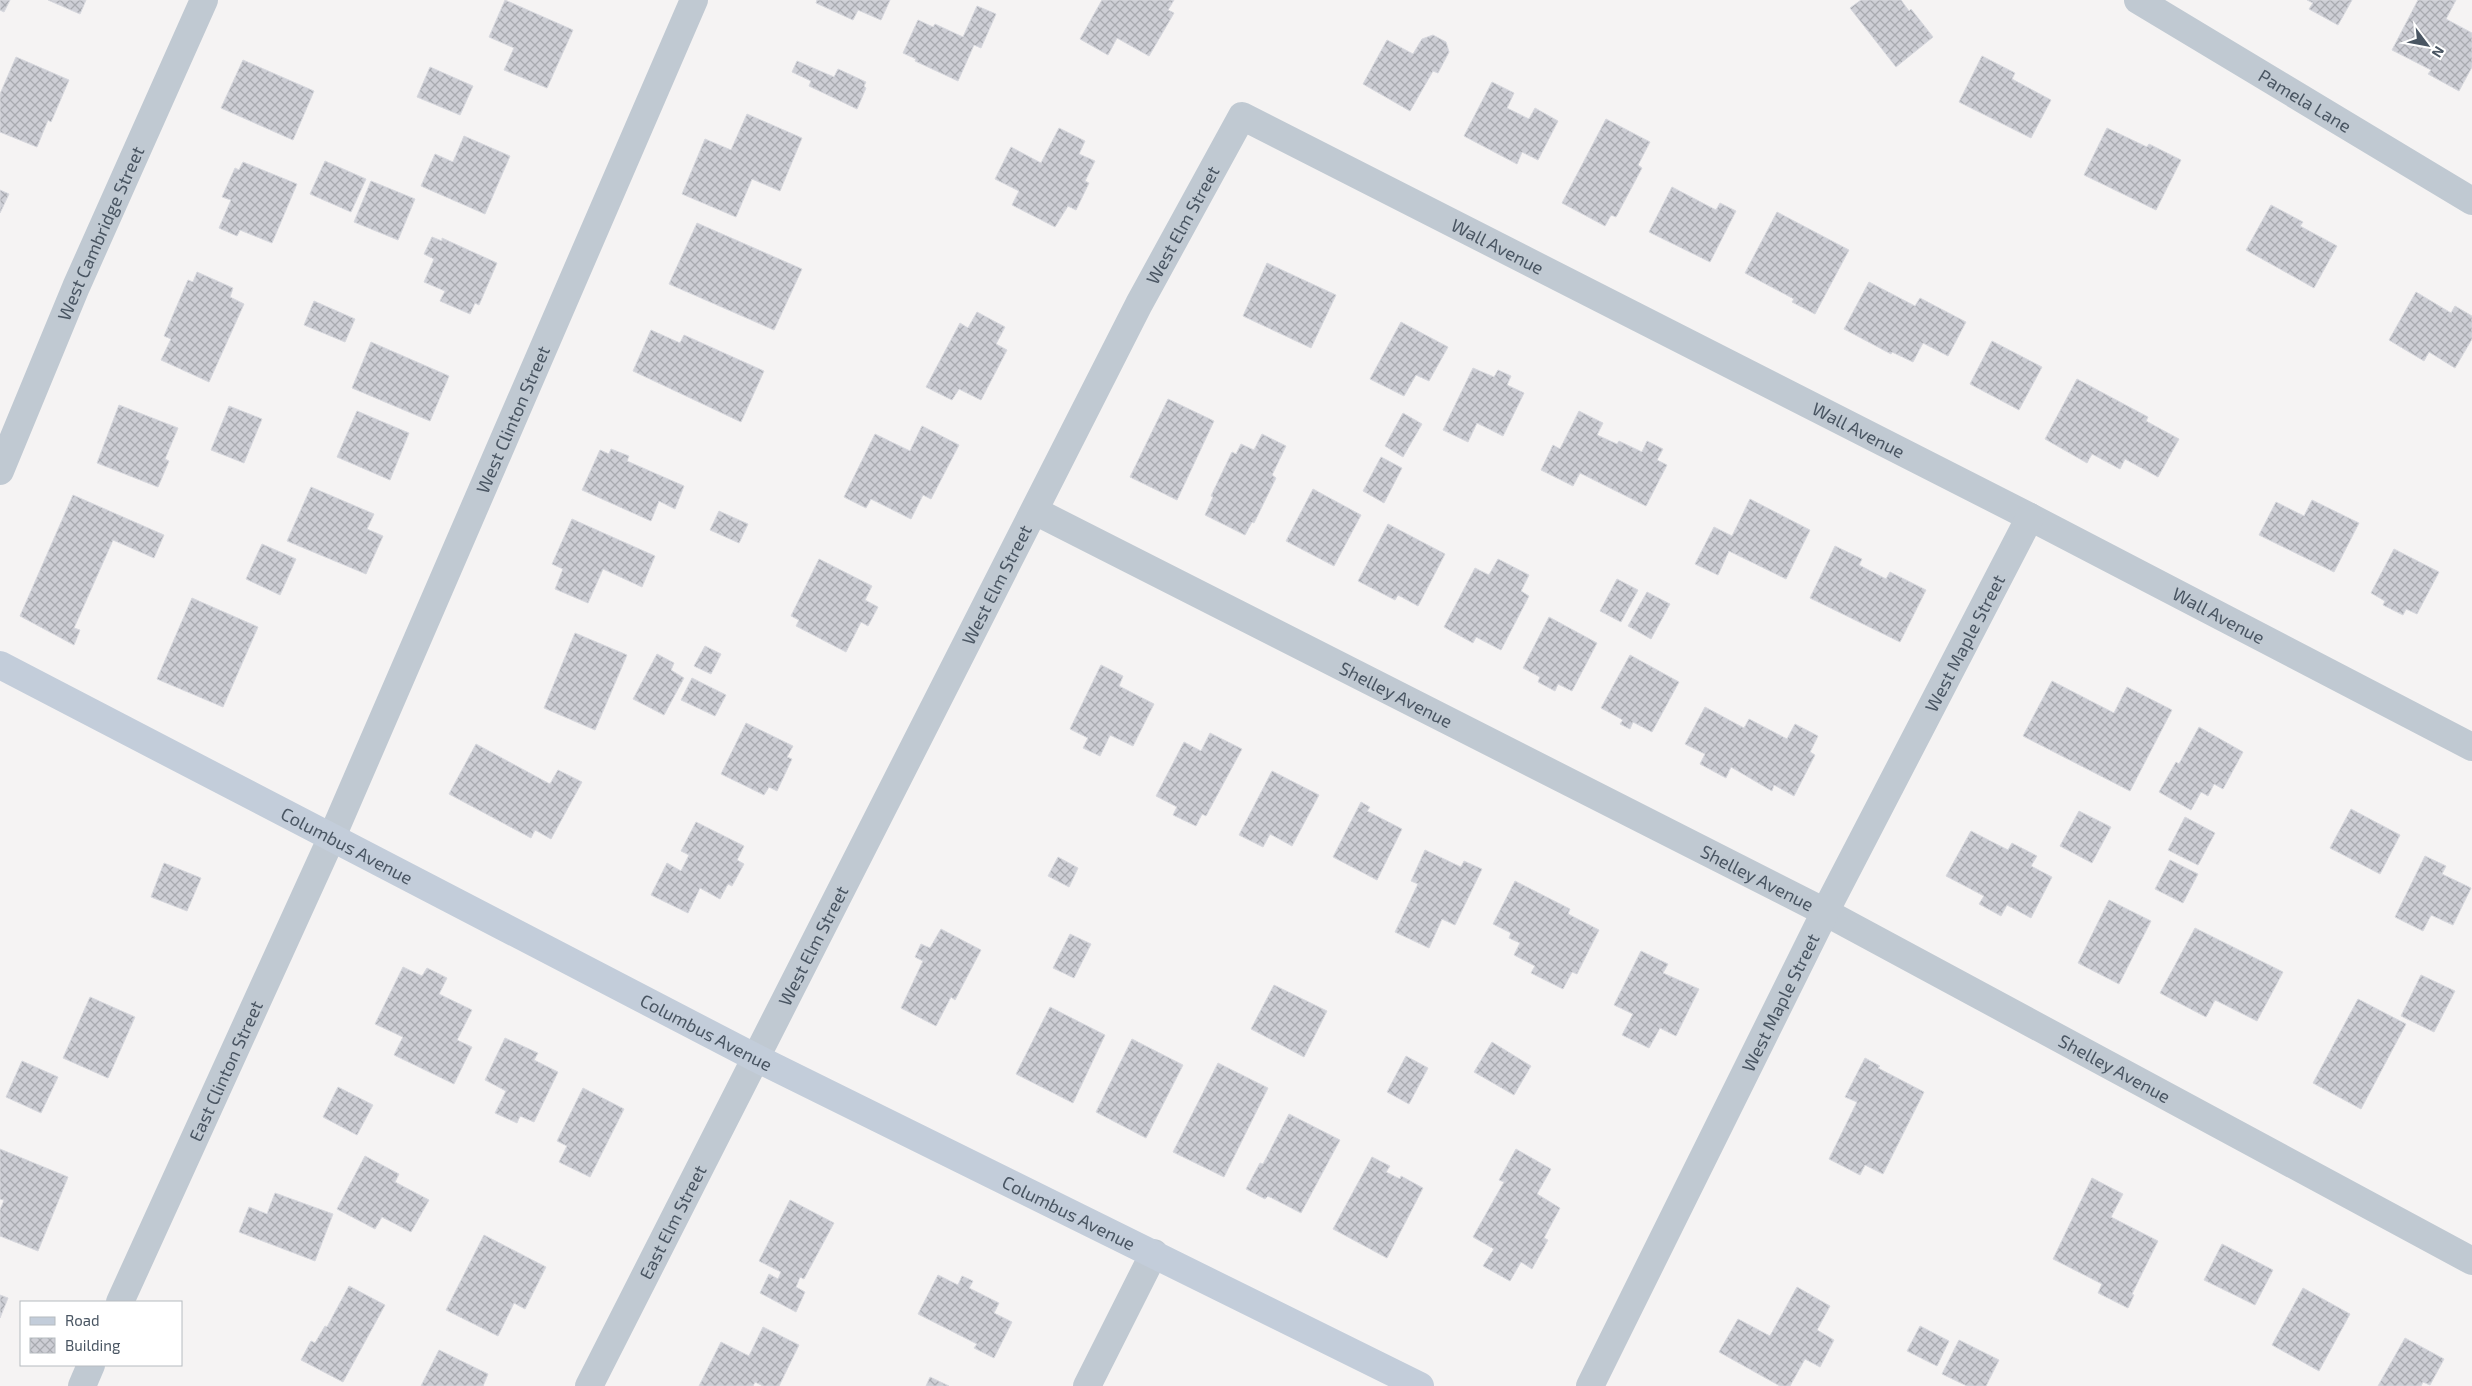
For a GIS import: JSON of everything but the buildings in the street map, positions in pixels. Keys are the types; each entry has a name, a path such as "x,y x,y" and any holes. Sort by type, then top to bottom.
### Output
{"street":[{"name":"West Cambridge Street","path":"0,471 76,287 204,0"},
{"name":"West Clinton Street","path":"332,839 694,0"},
{"name":"Pamela Lane","path":"2138,0 2472,201"},
{"name":"West Elm Street","path":"756,1058 1139,304 1242,116"},
{"name":"Wall Avenue","path":"1242,116 2030,517 2472,747"},
{"name":"Shelley Avenue","path":"1035,511 1826,912 2472,1261"},
{"name":"West Maple Street","path":"1590,1386 1826,912 2030,517"},
{"name":"Columbus Avenue","path":"0,665 756,1058 1420,1386"},
{"name":"East Clinton Street","path":"120,1301 332,839"},
{"name":"East Elm Street","path":"589,1386 756,1058"},
{"path":"1088,1386 1154,1253"},
{"path":"82,1386 91,1366"}]}
